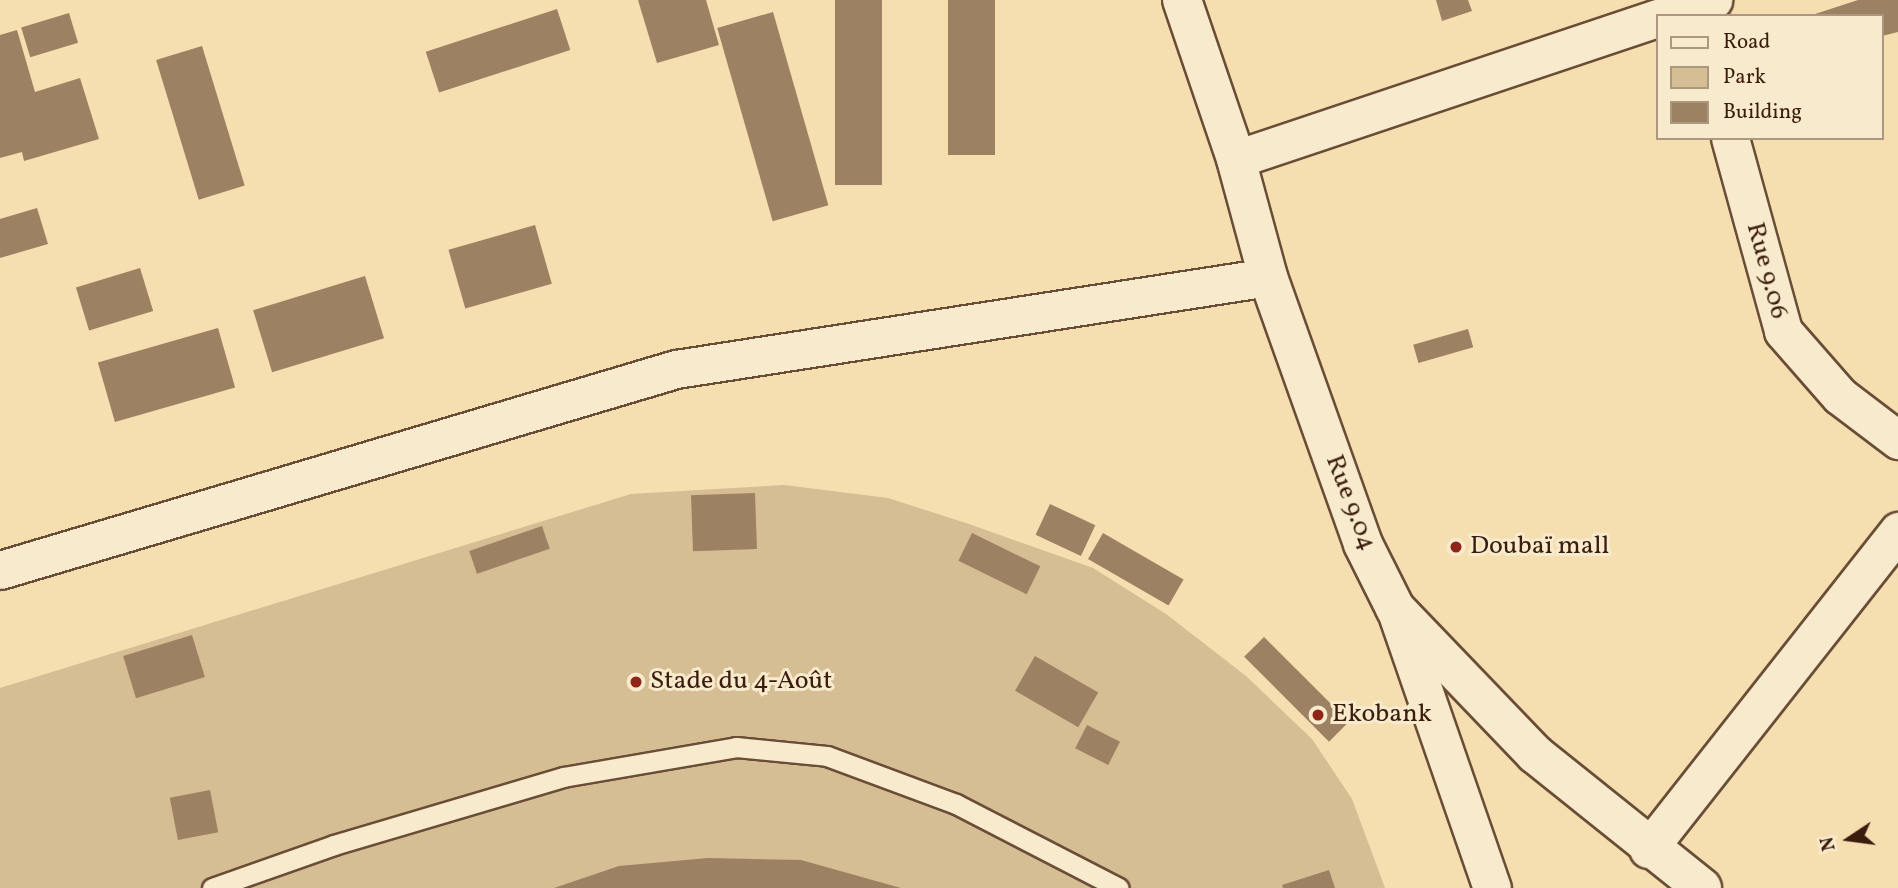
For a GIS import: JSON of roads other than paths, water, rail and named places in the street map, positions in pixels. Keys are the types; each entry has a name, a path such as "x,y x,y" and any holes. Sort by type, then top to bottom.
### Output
{"main road":[{"name":"Rue 9.04","path":"1182,0 1236,159 1268,277 1363,544 1395,608 1535,754 1648,849 1702,888"}],"street":[{"path":"1236,159 1657,18"},
{"name":"Rue 9.06","path":"1731,140 1783,331 1840,396 1898,440"},
{"path":"0,570 676,369 1268,277"},
{"path":"1648,849 1898,531"},
{"path":"1395,608 1492,888"}],"lane":[{"path":"212,888 334,845 563,777 736,747 827,756 956,804 1119,888"}],"place":[{"name":"Doubaï mall","path":"1456,547"},
{"name":"Stade du 4-Août","path":"636,682"},
{"name":"Ekobank","path":"1318,715"}]}
